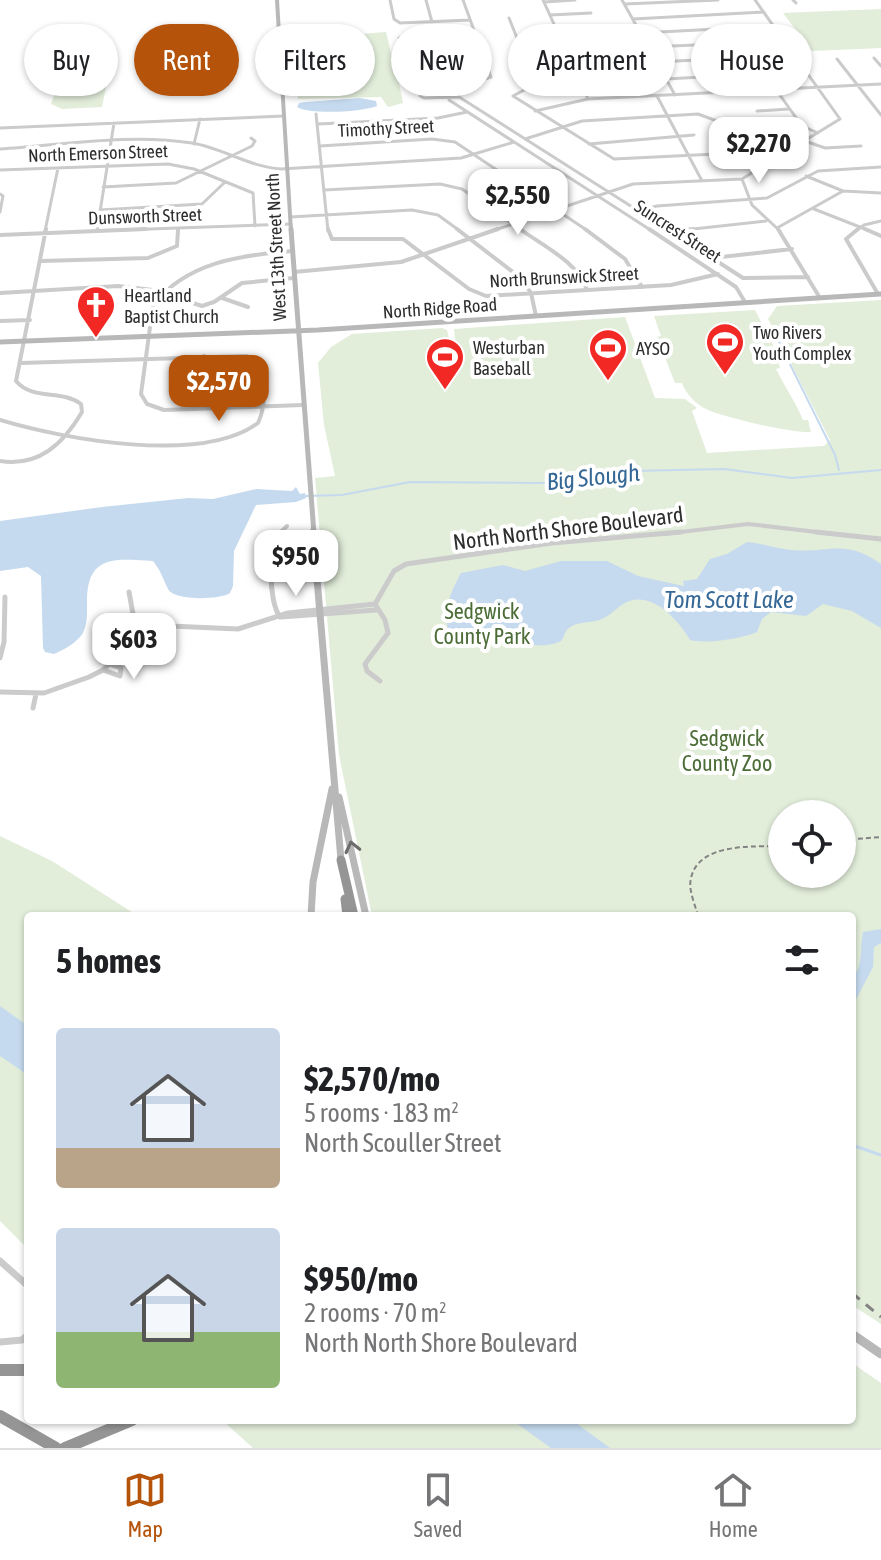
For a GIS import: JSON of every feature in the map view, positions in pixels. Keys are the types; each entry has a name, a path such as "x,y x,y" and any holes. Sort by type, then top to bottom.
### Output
{"highway":[{"path":"341,860 347,912"},
{"path":"341,860 353,912"},
{"path":"0,1370 24,1370"},
{"path":"0,1416 56,1448"},
{"path":"65,1448 122,1424"}],"street":[{"name":"West 13th Street North","path":"277,0 297,330 341,860"},
{"path":"390,0 396,21 470,20"},
{"path":"426,0 432,22"},
{"path":"463,0 472,24"},
{"path":"554,24 544,1 575,0"},
{"path":"636,24 624,2 718,0"},
{"path":"755,0 773,24"},
{"path":"633,19 764,12"},
{"path":"550,15 591,13"},
{"path":"509,18 511,24"},
{"path":"874,58 881,66"},
{"path":"837,59 881,115"},
{"path":"0,293 118,286 144,288 199,306 212,304 247,281 401,262 633,184 742,179 840,119 812,78"},
{"path":"812,88 881,84"},
{"path":"675,95 691,94"},
{"name":"Suncrest Street","path":"420,96 424,99 449,100 468,112 718,274 736,287 745,302"},
{"path":"449,100 458,96 743,278 808,277"},
{"path":"513,96 588,145 619,159 716,154 755,134"},
{"path":"534,111 588,99 657,96 701,179"},
{"path":"781,96 802,126 818,133"},
{"path":"872,104 881,103"},
{"path":"757,111 790,109"},
{"path":"317,124 438,118 468,112"},
{"path":"316,114 326,215"},
{"path":"0,128 284,116"},
{"path":"525,139 596,120 707,116 791,148"},
{"path":"194,144 200,119"},
{"path":"97,232 114,123"},
{"path":"588,145 609,140 694,135"},
{"path":"103,187 176,183 254,144 251,138"},
{"name":"Timothy Street","path":"320,146 442,139 455,142 625,259 642,287"},
{"path":"804,141 825,148 861,146"},
{"path":"0,149 194,144 268,169 287,169 430,161 473,154 514,142"},
{"name":"North Emerson Street","path":"0,170 168,164 201,172 253,193 255,226"},
{"path":"637,211 657,206 767,198 805,175 818,171 881,167"},
{"path":"0,461 11,464 32,462 46,455 80,417 81,404 69,396 20,387 16,381 58,168"},
{"path":"805,175 843,191 881,193"},
{"path":"742,179 749,200 792,249 820,298"},
{"path":"100,210 202,204 225,183"},
{"path":"324,190 453,186 469,193 568,263 584,281 587,290"},
{"path":"776,228 785,226 843,191"},
{"path":"0,212 2,195"},
{"path":"814,209 881,236"},
{"path":"290,217 423,211 438,215 522,279 531,294 536,316"},
{"name":"North Brunswick Street","path":"326,215 328,234 332,239 396,238 426,254 480,295 642,287 685,283 718,274"},
{"path":"670,232 766,221"},
{"path":"880,294 846,243 850,234 881,221"},
{"name":"Dunsworth Street","path":"0,235 291,224"},
{"path":"41,261 154,257 177,246 178,230"},
{"path":"711,259 729,254 792,249"},
{"path":"292,251 242,254 218,260 182,279 163,294 153,305 141,394 146,403 158,409 172,410 303,405"},
{"name":"North Ridge Road","path":"0,342 297,330 880,294"},
{"path":"221,297 248,307"},
{"path":"0,321 30,320"},
{"path":"0,420 111,443 209,440 252,428 259,421 262,406 260,368 254,359 240,355 21,363"},
{"path":"202,377 204,356"},
{"name":"North North Shore Boulevard","path":"375,607 392,574 403,565 552,543 754,523 881,539"},
{"path":"280,617 273,606 274,584 269,558 272,543 287,526"},
{"path":"129,592 133,614 144,634"},
{"path":"0,658 6,639 2,611 5,597"},
{"path":"0,692 36,694 52,691 103,670 144,634 180,625 238,629 280,617 375,607 386,622 387,635 382,648 365,664 367,671 380,681"},
{"path":"103,670 116,676 122,673 121,668 109,664"},
{"path":"33,708 36,694"},
{"name":"West 13th Street North","path":"311,912 313,882 334,779"},
{"name":"West 13th Street North","path":"334,779 353,849 365,912"},
{"path":"0,1261 24,1282"},
{"path":"856,1337 881,1354"},
{"path":"0,1342 24,1338"}],"green space":[{"path":"881,9 881,48 812,51 812,24 791,24 783,13"},
{"path":"386,32 391,53 391,96 402,96 403,103 388,107 381,97 298,99 298,96 375,96 375,33"},
{"path":"54,96 104,96 102,107 62,109 51,104"},
{"name":"Sedgwick County Park","path":"881,300 881,1324 856,1308 856,912 371,912 339,755 315,478 335,476 324,425 318,363 331,347 352,334 442,328 447,330 451,346 456,346 454,329 625,317 655,398 685,399 697,408 692,411 707,453 824,446 830,440 768,319 777,306"},
{"name":"Two Rivers Youth Complex","path":"755,310 776,351 780,368 776,369 803,420 808,420 811,432 775,428 714,412 695,402 682,383 675,383 657,337 661,336 654,316"},
{"path":"0,836 52,861 132,912 24,912 24,1245 0,1221"},
{"path":"856,1366 881,1383 881,1448 253,1448 226,1424 856,1424"}],"water":[{"path":"360,98 376,101 377,106 336,112 297,107 305,102"},
{"path":"296,487 300,494 305,493 306,498 296,502 256,505 234,551 230,593 208,598 179,596 168,589 153,561 116,560 106,563 98,567 88,586 83,633 71,645 54,654 45,652 43,648 41,576 28,567 0,571 0,521 188,498 213,499 256,489 292,491"},
{"name":"Tom Scott Lake","path":"747,542 799,551 844,549 881,564 881,628 852,611 823,604 806,616 771,612 762,619 757,632 750,635 697,641 690,640 659,606 633,600 602,619 571,627 561,641 548,645 466,642 449,635 448,603 461,573 503,565 525,571 561,561 607,561 638,576 684,586 683,581 697,579 710,559 727,554"},
{"path":"881,929 881,943 874,947 873,967 856,999 856,973 863,932"},
{"path":"0,1006 24,1023 24,1072 0,1056"},
{"path":"518,1424 577,1424 610,1448 551,1448"}],"waterway":[{"path":"773,330 835,455 839,470"},
{"name":"Big Slough","path":"305,496 342,495 410,482 545,483 632,471 724,469 792,478 881,470"},
{"path":"856,1146 881,1155"}],"railway":[{"path":"856,839 881,837"},
{"path":"697,912 690,883 696,866 716,852 768,846"},
{"path":"856,1296 881,1317"}],"place":[{"name":"Heartland Baptist Church","path":"96,339"},
{"name":"Two Rivers Youth Complex","path":"725,376"},
{"name":"AYSO","path":"608,382"},
{"name":"Westurban Baseball","path":"445,391"}],"park label":[{"name":"Sedgwick County Zoo","path":"727,750"}]}
